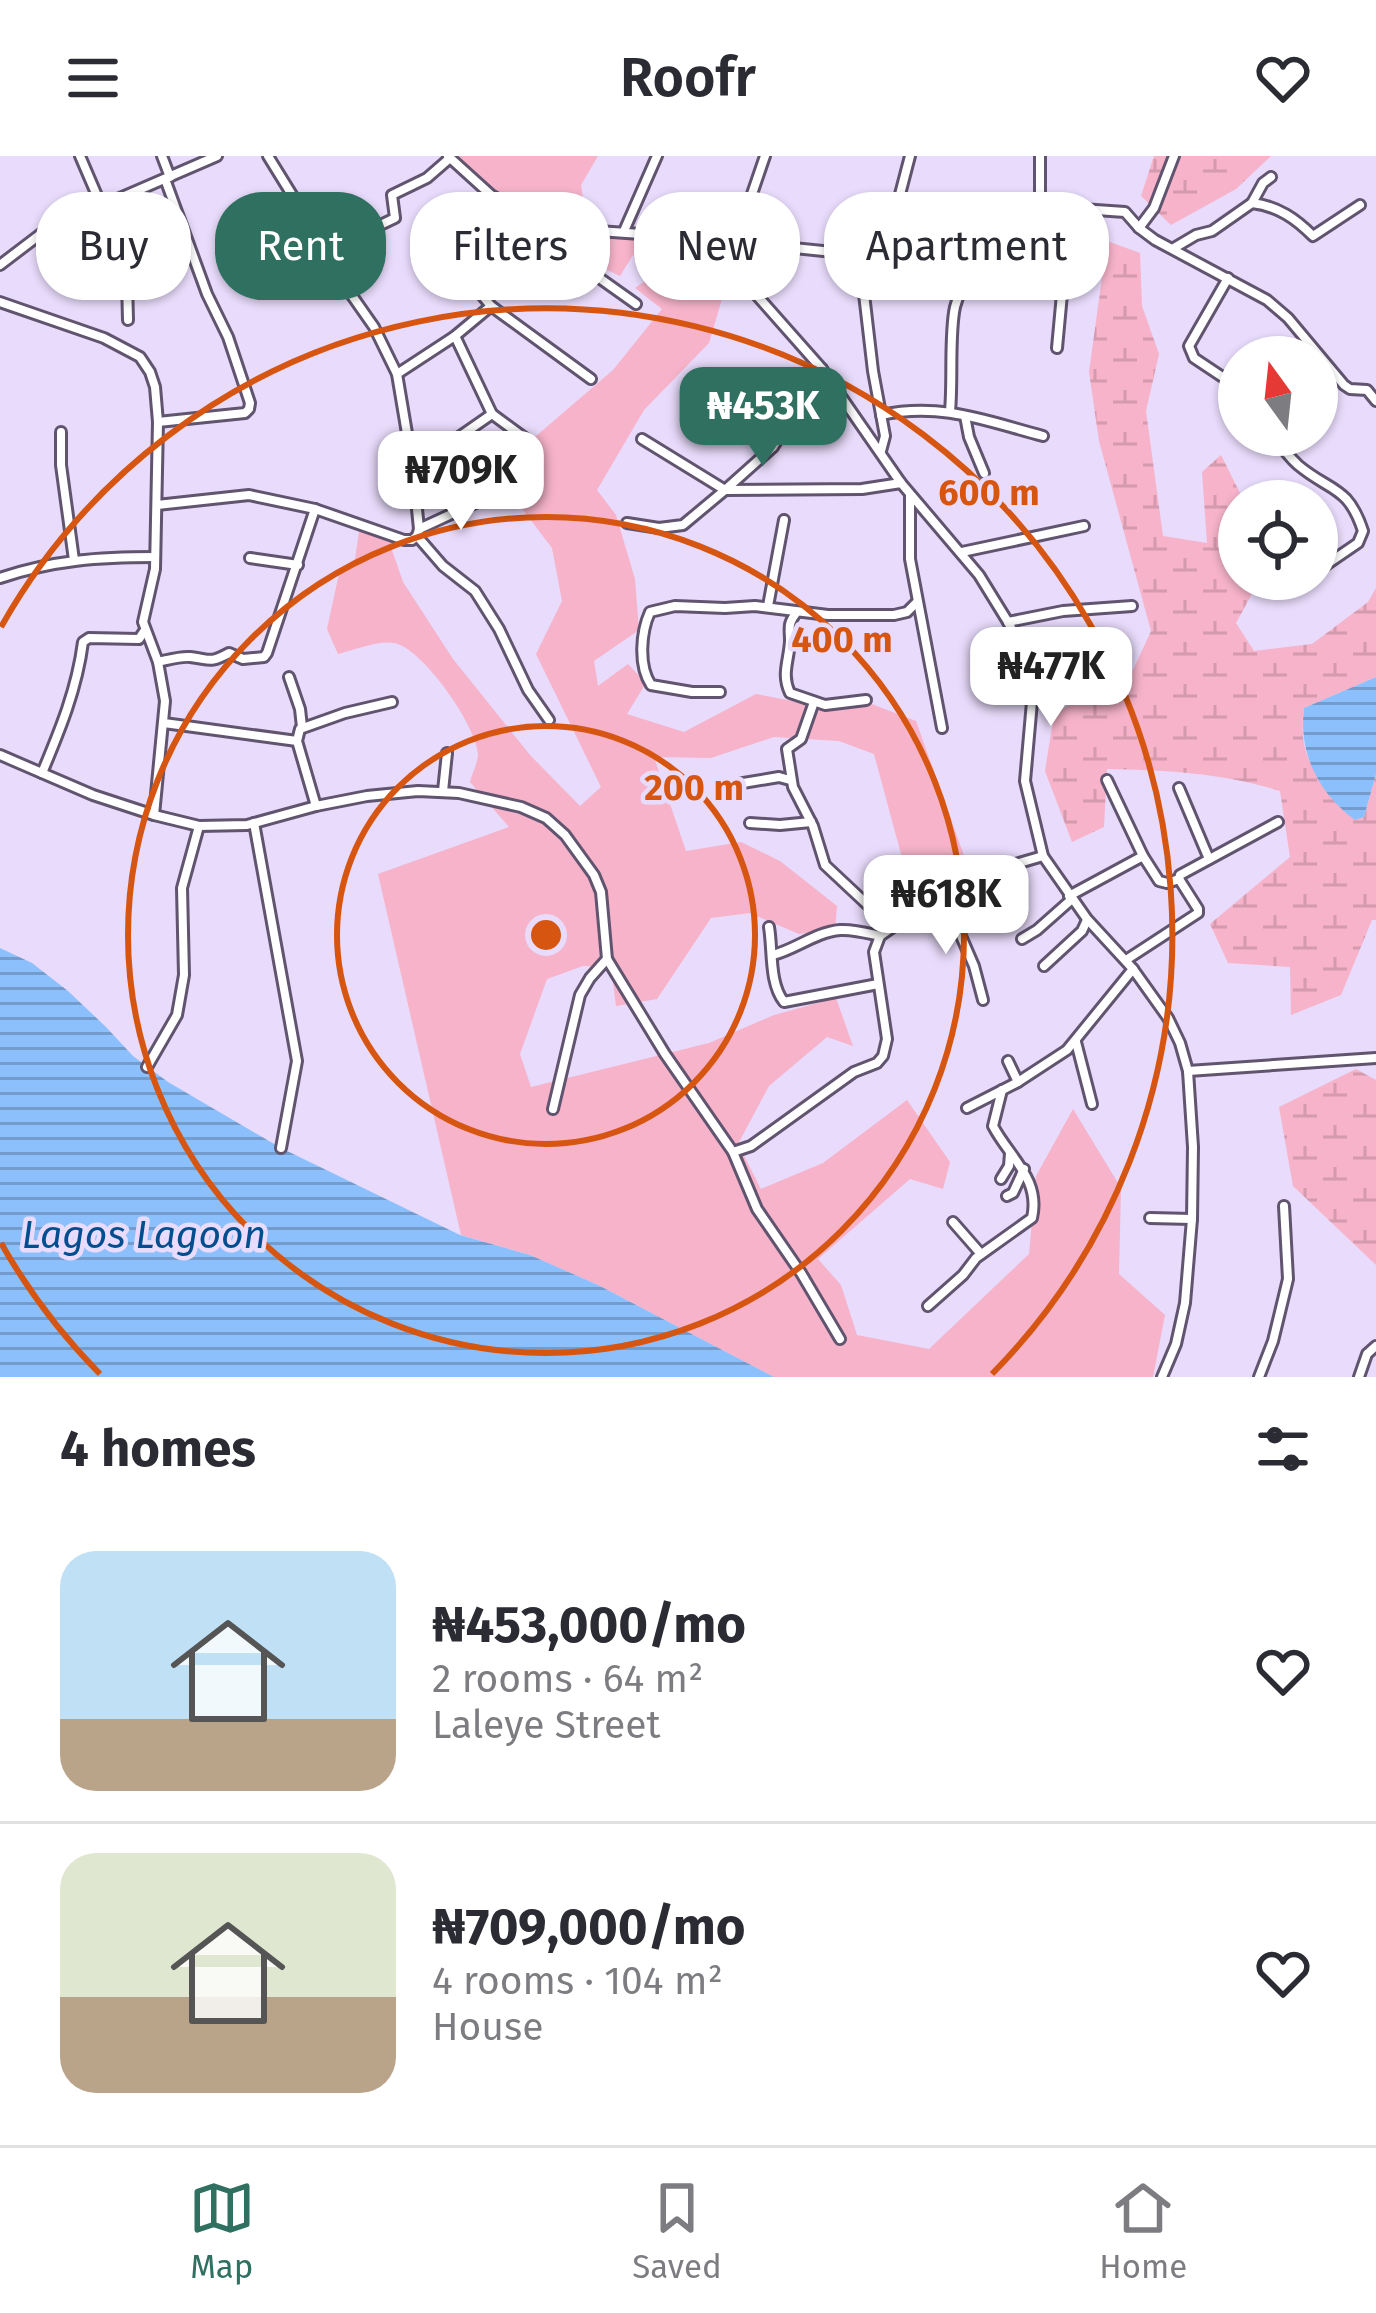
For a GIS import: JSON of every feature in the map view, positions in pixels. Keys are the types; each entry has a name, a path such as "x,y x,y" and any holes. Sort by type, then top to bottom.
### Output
{"street":[{"path":"80,156 95,192"},
{"path":"158,422 245,413 250,403 233,350 207,294 162,156"},
{"path":"133,192 217,156"},
{"path":"268,156 290,192"},
{"path":"624,231 657,156"},
{"path":"754,192 765,156"},
{"path":"901,192 910,156"},
{"path":"1040,156 1040,192"},
{"path":"1139,228 1154,208 1174,156"},
{"path":"386,223 394,218 392,195 427,178 449,157 488,192"},
{"path":"1173,249 1212,230 1252,202 1271,177"},
{"path":"1252,202 1282,211 1313,236 1360,206"},
{"path":"1109,210 1130,214 1139,228 1267,300 1288,318 1344,386 1367,390 1376,401"},
{"path":"610,230 634,232"},
{"path":"0,265 36,238"},
{"path":"1218,374 1194,358 1189,346 1228,278"},
{"path":"610,285 636,304"},
{"path":"127,300 128,320"},
{"path":"356,300 397,374 418,532 443,566 475,591 549,720"},
{"path":"486,300 591,379"},
{"path":"762,300 822,369 901,483 962,552 1008,622 1027,661 1032,688 1025,781 1043,856 1070,898 1126,960 1168,1018 1188,1071 1193,1147 1185,1304 1162,1377"},
{"path":"865,300 885,439 881,452"},
{"path":"950,411 959,300"},
{"path":"1057,348 1061,300"},
{"path":"0,302 104,338 140,357 150,372 158,422 157,505 155,569 143,622 164,682 154,815"},
{"path":"397,374 491,306"},
{"path":"455,335 491,414 526,439"},
{"path":"627,523 659,528 691,521 773,447 822,369"},
{"path":"706,376 783,428"},
{"path":"881,415 915,409 950,411 1043,436"},
{"path":"413,469 491,414"},
{"path":"965,416 984,473"},
{"path":"62,431 61,465 74,560"},
{"path":"643,439 725,490 862,489 901,483"},
{"path":"1291,456 1322,480"},
{"path":"1338,490 1352,503 1363,531 1358,543 1338,557"},
{"path":"910,494 910,559 942,728"},
{"path":"157,505 249,495 315,509 412,540 418,532 486,498"},
{"path":"158,662 191,657 217,661 229,653 263,657 315,509"},
{"path":"768,606 784,520"},
{"path":"962,552 1084,526"},
{"path":"0,578 88,557 155,557"},
{"path":"250,558 298,565"},
{"path":"720,692 651,685 645,676 642,639 647,615 675,606 768,606 828,615 894,615 907,612 917,602"},
{"path":"1008,622 1063,611 1132,606"},
{"path":"798,611 790,620 784,678 790,693 830,705 866,700"},
{"path":"42,773 62,726 85,640 139,639 145,630"},
{"path":"289,677 300,710 302,727 297,741 316,806"},
{"path":"302,727 392,701"},
{"path":"814,702 801,740 787,749 791,781 825,865 872,909 884,933"},
{"path":"164,723 297,741"},
{"path":"443,791 447,753"},
{"path":"0,755 93,795 199,826 254,823 367,796 443,791 521,807 546,818 584,860 601,892 607,959 733,1152 758,1209 840,1340"},
{"path":"725,786 779,776 791,781"},
{"path":"1107,780 1159,881 1179,879"},
{"path":"1179,788 1209,859"},
{"path":"751,823 811,822"},
{"path":"1179,879 1180,874 1278,822"},
{"path":"254,823 297,1061 281,1148"},
{"path":"147,1067 177,1015 184,975 182,887 199,826"},
{"path":"733,1152 746,1149 854,1072 883,1057 887,1039 874,952 884,933 976,874 1043,856"},
{"path":"1022,939 1070,898 1143,856"},
{"path":"1126,960 1198,914 1179,879"},
{"path":"942,892 974,966 983,1000"},
{"path":"1044,966 1082,931 1087,919"},
{"path":"769,927 776,991 784,1002 878,984"},
{"path":"773,955 841,929 884,933"},
{"path":"553,1108 580,995 607,959"},
{"path":"967,1108 1067,1050 1133,969"},
{"path":"1076,1042 1092,1104"},
{"path":"1188,1071 1376,1058"},
{"path":"1008,1061 1018,1082"},
{"path":"928,1306 981,1254 1031,1218 1034,1206 1024,1168 993,1126 1002,1090"},
{"path":"1001,1179 1010,1166 1010,1151"},
{"path":"1007,1196 1024,1168"},
{"path":"1259,1377 1288,1279 1284,1206"},
{"path":"1150,1218 1192,1219"},
{"path":"953,1222 981,1254"},
{"path":"1359,1377 1367,1354 1376,1346"}],"green space":[{"path":"458,156 598,156 581,185 582,192 496,192"},
{"path":"1154,156 1271,156 1236,189 1171,225 1141,196"},
{"path":"610,229 634,235 634,256 620,276 610,271"},
{"path":"1109,242 1140,253 1142,306 1159,354 1146,411 1163,536 1207,543 1202,472 1222,456 1234,480 1218,480 1218,600 1249,600 1236,623 1254,651 1312,644 1368,602 1376,588 1376,677 1304,708 1303,728 1304,745 1316,772 1364,817 1376,774 1376,920 1372,920 1341,995 1291,1015 1290,967 1228,963 1210,924 1290,857 1280,791 1194,774 1107,769 1104,827 1072,842 1045,771 1054,714 1133,670 1151,631 1099,441 1089,372 1099,300 1109,300"},
{"path":"650,300 722,300 709,343 644,410 597,490 616,515 635,579 639,630 594,661 598,686 628,664 646,683 627,714 684,732 756,694 804,703 869,703 916,721 967,864 920,894 901,854 874,754 839,741 774,737 711,758 654,757 686,851 741,842 780,861 837,906 835,930 799,934 750,913 711,918 657,999 616,1006 611,967 583,966 547,979 520,1054 531,1087 709,1043 774,1015 836,998 853,1046 827,1037 769,1086 738,1144 761,1189 823,1163 907,1100 950,1162 943,1189 910,1179 818,1259 841,1285 857,1335 929,1349 1029,1254 1036,1176 1073,1109 1121,1188 1119,1274 1165,1315 1153,1377 774,1377 598,1285 530,1255 461,1235 378,874 509,827 470,782 478,757 475,742 433,673 394,643 338,654 327,629 340,569 355,559 360,525 402,539 392,550 403,582 453,659 530,755 580,806 601,787 536,654 562,601 552,548 494,472 613,370 662,309"},
{"path":"1356,1069 1376,1080 1376,1265 1293,1186 1279,1107"}],"water":[{"path":"1376,677 1376,774 1364,817 1355,820 1331,798 1314,771 1304,741 1304,708"},
{"name":"Lagos Lagoon","path":"0,948 32,963 68,991 133,1056 168,1082 281,1148 460,1235 530,1255 598,1285 774,1377 0,1377"}]}
